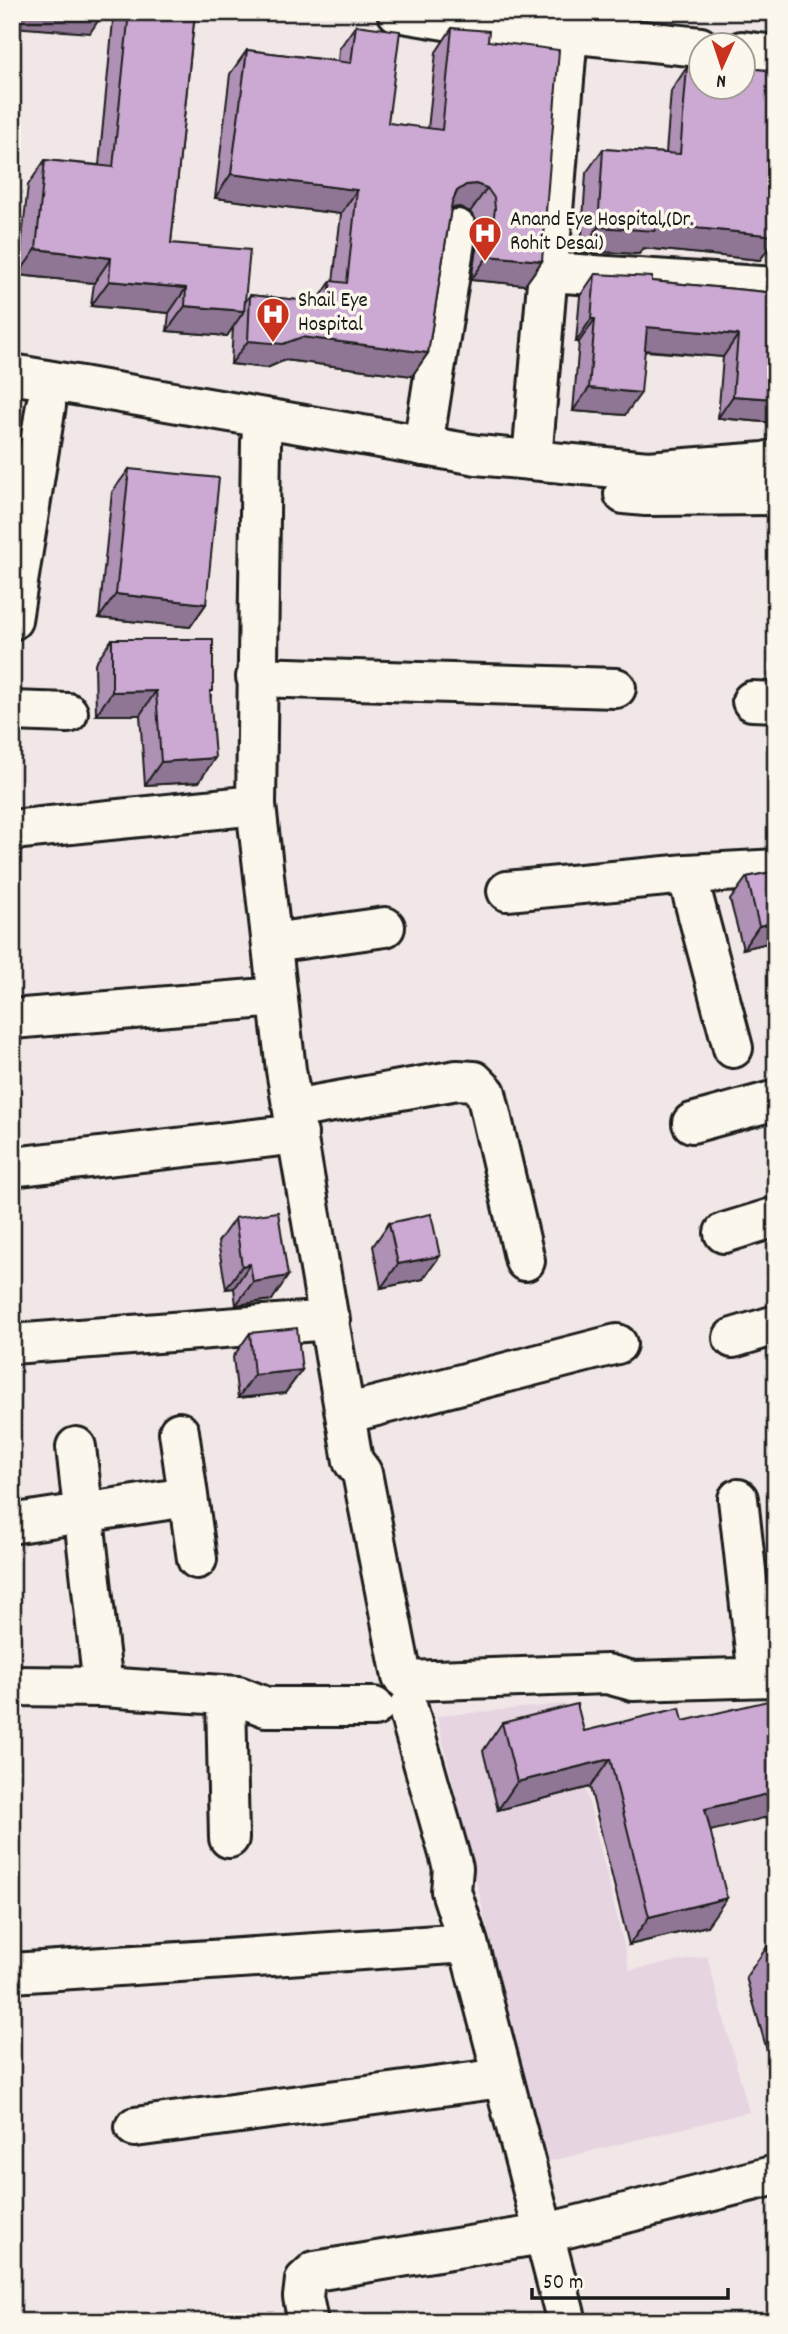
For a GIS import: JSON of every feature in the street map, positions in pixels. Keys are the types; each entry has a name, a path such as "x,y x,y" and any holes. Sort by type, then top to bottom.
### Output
{"street":[{"path":"414,14 686,45"},
{"path":"532,460 568,33"},
{"path":"756,53 776,55"},
{"path":"423,446 457,229"},
{"path":"548,272 776,287"},
{"path":"12,374 474,480 646,496 776,495"},
{"path":"12,620 29,402 423,446 477,455 648,471 776,459"},
{"path":"262,430 256,805 286,1070 353,1461 346,1475 430,1873 451,1891 468,1943 566,2322"},
{"path":"256,677 615,688"},
{"path":"12,711 68,713"},
{"path":"12,830 256,805"},
{"path":"507,891 687,874 776,869"},
{"path":"687,874 733,1048"},
{"path":"272,943 385,927"},
{"path":"12,1020 278,997"},
{"path":"12,1167 295,1122 457,1080 474,1080 486,1093 525,1261"},
{"path":"692,1123 776,1100"},
{"path":"724,1233 776,1217"},
{"path":"12,1344 330,1320"},
{"path":"733,1338 776,1325"},
{"path":"345,1414 617,1344"},
{"path":"179,1432 197,1559"},
{"path":"76,1447 103,1687"},
{"path":"17,1522 187,1497"},
{"path":"12,1686 103,1687 232,1696 266,1707 607,1674 633,1681 767,1677 737,1499"},
{"path":"229,1838 232,1696"},
{"path":"12,1973 468,1943"},
{"path":"135,2127 502,2078"},
{"path":"307,2322 303,2297 305,2280 315,2271 542,2234 776,2175"}],"shaded area":[{"path":"565,1704 630,1970 707,1956 749,2112 543,2163 437,1716"}],"building":[{"path":"129,12 195,12 171,243 250,250 244,311 185,306 186,288 109,281 111,258 36,249 45,160 113,167"},
{"path":"356,25 400,31 388,123 442,130 452,28 489,31 488,41 559,50 542,261 488,256 495,209 494,198 487,188 476,184 466,185 457,191 452,202 428,353 302,337 283,344 248,341 250,295 328,303 331,281 347,283 357,190 231,174 247,50 351,63"},
{"path":"756,69 776,71 776,236 656,224 655,231 598,227 603,149 680,154 686,79 686,102 756,102"},
{"path":"595,274 652,277 652,281 776,293 776,399 733,396 738,335 647,327 641,393 589,388 595,319 591,319"},
{"path":"129,469 219,478 206,604 116,594"},
{"path":"112,639 213,639 213,691 210,691 215,758 161,762 156,691 112,692"},
{"path":"776,871 776,922 759,926 747,877"},
{"path":"278,1212 288,1276 253,1282 250,1264 242,1266 235,1218"},
{"path":"431,1214 440,1256 398,1264 389,1223"},
{"path":"297,1328 302,1370 254,1375 250,1333"},
{"path":"776,1699 776,1792 705,1809 727,1898 649,1917 610,1759 517,1782 502,1723 577,1704 584,1731 680,1708 683,1721"},
{"path":"776,1945 776,1976 767,1947"}],"place":[{"name":"Anand Eye Hospital,(Dr. Rohit Desai)","path":"485,263"},
{"name":"Shail Eye Hospital","path":"273,344"}]}
